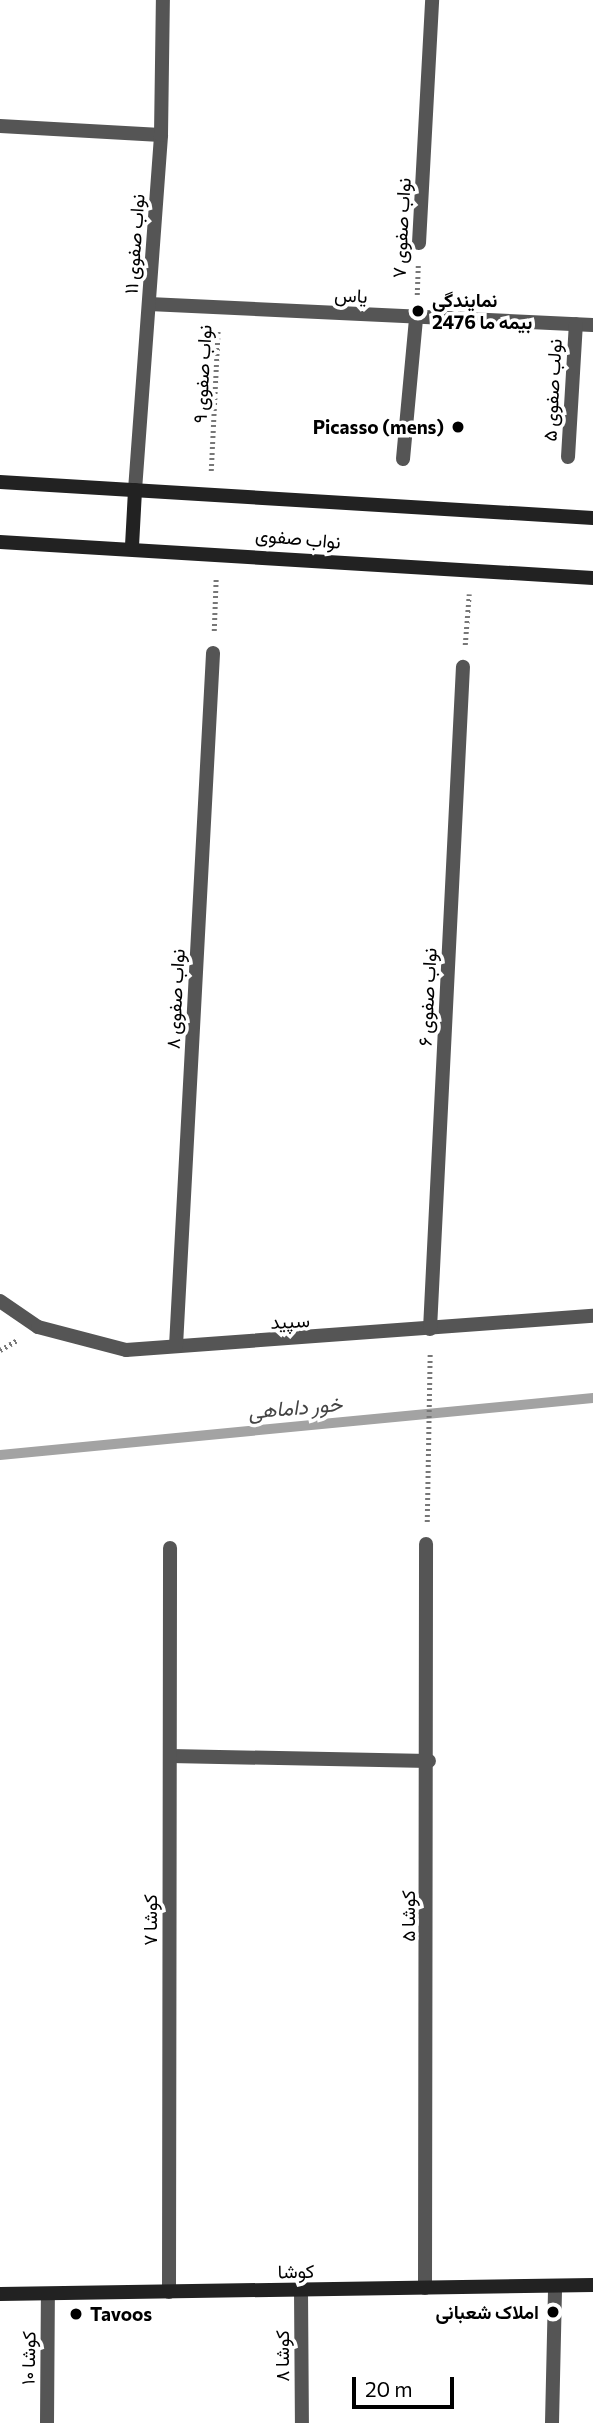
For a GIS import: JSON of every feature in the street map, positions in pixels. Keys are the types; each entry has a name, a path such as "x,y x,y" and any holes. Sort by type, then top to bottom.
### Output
{"street":[{"name":"نواب صفوی ۱۱","path":"135,490 161,135 163,0"},
{"name":"نواب صفوی ۷","path":"419,243 432,0"},
{"path":"0,126 161,135"},
{"name":"یاس","path":"149,304 593,326"},
{"path":"403,459 415,318"},
{"name":"نولب صفوی ۵","path":"568,457 576,324"},
{"name":"نواب صفوی","path":"0,482 593,518"},
{"path":"132,545 135,490"},
{"name":"نواب صفوی","path":"0,542 132,545 593,578"},
{"name":"نواب صفوی ۸","path":"176,1346 213,653"},
{"name":"نواب صفوی ۶","path":"430,1329 463,667"},
{"name":"سپید","path":"0,1301 38,1327 126,1350 593,1316"},
{"name":"کوشا ۵","path":"425,2288 429,1761 426,1544"},
{"name":"کوشا ۷","path":"169,2292 170,1548"},
{"path":"170,1756 429,1761"},
{"name":"کوشا","path":"0,2294 593,2285"},
{"path":"552,2423 555,2286"},
{"name":"کوشا ۸","path":"301,2290 302,2423"},
{"name":"کوشا ۱۰","path":"47,2423 48,2294"}],"path":[{"name":"نواب صفوی ۷","path":"415,318 419,243"},
{"name":"نواب صفوی ۹","path":"212,443 220,306"},
{"path":"463,667 471,570"},
{"path":"426,1544 430,1329"}],"waterway":[{"name":"خور داماهی","path":"0,1455 593,1398"}],"place":[{"name":"نمایندگی بیمه ما 2476","path":"418,311"},
{"name":"Picasso (mens)","path":"458,427"},
{"name":"املاک شعبانی","path":"553,2312"},
{"name":"Tavoos","path":"76,2314"}]}
